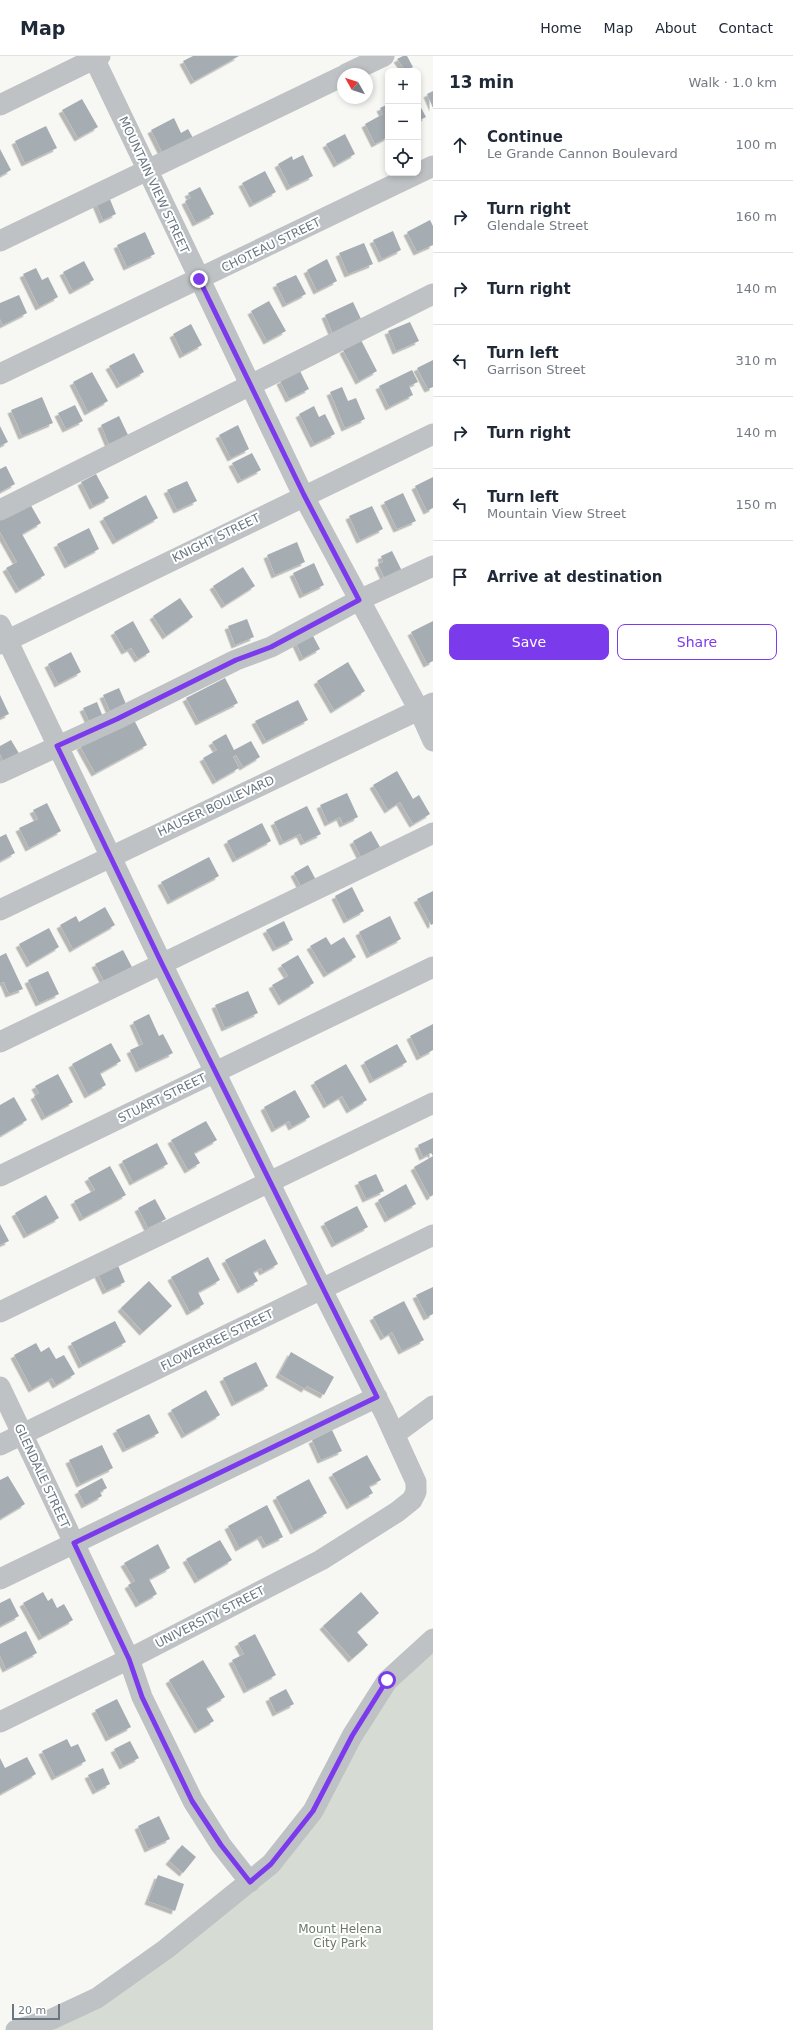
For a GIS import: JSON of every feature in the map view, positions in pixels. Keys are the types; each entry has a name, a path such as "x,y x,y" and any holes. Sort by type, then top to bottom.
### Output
{"street":[{"path":"359,68 384,56"},
{"path":"0,105 96,57"},
{"name":"MOUNTAIN VIEW STREET","path":"96,57 147,170 304,495 359,600 426,707 433,741"},
{"path":"0,241 337,79"},
{"name":"CHOTEAU STREET","path":"0,374 433,166"},
{"path":"0,510 433,294"},
{"name":"KNIGHT STREET","path":"3,636 433,434"},
{"path":"0,773 117,719 236,660 271,647 359,600 433,566"},
{"path":"3,636 322,1290 395,1434 433,1406"},
{"name":"HAUSER BOULEVARD","path":"0,910 110,856 426,707"},
{"path":"0,1042 433,833"},
{"name":"STUART STREET","path":"0,1176 433,967"},
{"path":"0,1312 433,1103"},
{"name":"FLOWERREE STREET","path":"0,1445 433,1235"},
{"name":"GLENDALE STREET","path":"0,1388 129,1659 142,1697 192,1801 221,1845 250,1882"},
{"path":"0,1579 377,1397"},
{"name":"UNIVERSITY STREET","path":"0,1722 129,1659 321,1560 397,1512 412,1500 416,1492 416,1482 395,1434"},
{"path":"16,2030 52,2019 97,1998 166,1949 271,1864 313,1811 352,1736 387,1680 433,1639"}],"green space":[{"name":"Mount Helena City Park","path":"433,1649 433,2030 41,2030 266,1878 389,1688"}],"building":[{"path":"193,56 239,56 194,81 183,61"},
{"path":"407,56 413,67 404,68 397,59"},
{"path":"433,91 433,108 427,94"},
{"path":"82,99 98,127 78,138 62,110"},
{"path":"385,106 385,139 375,144 365,124 383,114 380,108"},
{"path":"421,108 426,117 421,120"},
{"path":"174,118 181,133 188,129 193,138 163,154 151,130"},
{"path":"46,126 57,148 25,163 15,141"},
{"path":"345,134 355,154 337,164 326,144"},
{"path":"0,149 11,170 0,176"},
{"path":"303,155 313,176 290,187 278,164 292,156 293,160"},
{"path":"265,171 276,192 253,204 242,183"},
{"path":"200,187 214,214 196,223 185,201 191,198 188,193"},
{"path":"109,197 116,214 103,220 96,203"},
{"path":"430,220 433,226 433,245 417,252 407,232"},
{"path":"393,231 401,250 382,259 373,240"},
{"path":"145,232 155,254 127,267 117,245"},
{"path":"364,243 373,264 348,274 339,253"},
{"path":"327,259 337,281 317,291 307,270"},
{"path":"84,261 94,280 73,291 63,272"},
{"path":"36,268 42,280 48,277 58,297 39,307 23,274"},
{"path":"296,275 306,294 286,304 276,284"},
{"path":"19,295 27,313 3,325 0,319 0,303"},
{"path":"269,301 286,331 267,341 251,311"},
{"path":"353,302 362,321 333,334 325,315"},
{"path":"410,322 419,341 396,351 388,331"},
{"path":"191,324 202,345 183,355 173,334"},
{"path":"361,340 377,371 359,381 343,350"},
{"path":"134,353 144,372 120,385 109,366"},
{"path":"433,360 433,387 428,389 417,368"},
{"path":"412,370 418,382 409,386 413,395 389,407 379,386"},
{"path":"300,371 309,389 289,399 280,381"},
{"path":"92,372 108,401 88,412 73,382"},
{"path":"342,387 348,401 356,398 365,419 345,428 330,392"},
{"path":"42,397 53,423 22,436 11,410"},
{"path":"75,405 83,421 66,429 58,413"},
{"path":"314,406 319,417 325,414 335,434 314,444 299,414"},
{"path":"119,416 128,435 109,444 101,425"},
{"path":"238,425 249,449 231,458 219,435"},
{"path":"0,426 8,442 0,446"},
{"path":"252,453 261,470 241,480 232,463"},
{"path":"6,466 15,484 0,492 0,469"},
{"path":"96,474 109,498 93,506 81,482"},
{"path":"433,477 433,508 427,511 415,486"},
{"path":"187,481 197,501 177,510 167,490"},
{"path":"403,493 416,521 397,529 384,502"},
{"path":"146,495 158,518 116,541 103,518"},
{"path":"29,502 41,523 22,534 45,575 19,590 6,568 17,562 0,532 0,519"},
{"path":"372,506 383,529 360,540 349,516"},
{"path":"89,528 99,549 68,565 57,544"},
{"path":"297,542 305,562 275,575 267,555"},
{"path":"392,551 402,571 385,579 378,564 383,562 381,556"},
{"path":"314,563 324,585 303,595 293,573"},
{"path":"243,567 255,586 225,605 213,586"},
{"path":"180,598 193,617 166,636 153,616"},
{"path":"247,619 254,637 235,645 228,626"},
{"path":"133,621 150,652 138,659 131,648 125,651 114,632"},
{"path":"433,621 433,661 427,664 411,632"},
{"path":"312,634 320,649 303,658 296,643"},
{"path":"71,652 81,672 58,684 48,664"},
{"path":"348,662 365,691 334,710 317,681"},
{"path":"225,678 238,703 199,722 186,698"},
{"path":"119,688 126,704 110,711 103,695"},
{"path":"0,695 9,714 0,718"},
{"path":"298,700 308,720 266,741 255,721"},
{"path":"97,702 103,717 90,723 83,708"},
{"path":"133,718 147,745 95,773 80,746"},
{"path":"226,734 234,750 251,741 260,757 243,767 236,755 233,757 239,768 216,781 203,758 217,750 212,742"},
{"path":"11,740 20,755 4,763 0,754 0,746"},
{"path":"397,771 413,799 419,795 430,814 413,824 400,802 388,810 373,785"},
{"path":"347,793 358,817 343,824 340,817 328,823 320,805"},
{"path":"47,803 61,831 29,848 19,828 38,819 33,810"},
{"path":"307,806 321,834 304,842 300,834 283,842 274,822"},
{"path":"262,823 271,841 236,859 227,841"},
{"path":"371,831 380,847 361,857 353,841"},
{"path":"6,834 15,853 0,861 0,837"},
{"path":"209,857 219,876 171,901 161,882"},
{"path":"308,865 317,882 303,890 294,873"},
{"path":"352,887 364,911 347,920 335,896"},
{"path":"433,891 433,924 431,925 417,899"},
{"path":"105,907 115,925 73,949 60,925 76,916 79,922"},
{"path":"390,916 401,939 370,955 359,932"},
{"path":"284,921 293,940 276,948 266,930"},
{"path":"49,928 59,947 30,964 19,944"},
{"path":"326,937 331,945 344,937 356,957 327,974 310,946"},
{"path":"123,950 133,969 105,983 95,964"},
{"path":"6,953 23,989 9,994 4,982 0,983 0,956"},
{"path":"298,955 314,983 282,1002 272,985 288,976 281,965"},
{"path":"48,971 59,994 39,1003 28,980"},
{"path":"248,991 258,1013 225,1028 215,1005"},
{"path":"149,1014 159,1036 163,1034 173,1053 139,1069 130,1050 143,1044 133,1022"},
{"path":"433,1024 433,1050 420,1057 410,1036"},
{"path":"111,1043 121,1061 100,1073 106,1085 88,1095 72,1064"},
{"path":"397,1044 407,1062 373,1080 364,1062"},
{"path":"346,1064 367,1100 350,1110 342,1096 327,1105 314,1082"},
{"path":"58,1074 73,1102 45,1117 34,1096 39,1093 35,1086"},
{"path":"295,1090 310,1117 292,1127 289,1121 275,1129 264,1107"},
{"path":"14,1097 27,1120 0,1136 0,1105"},
{"path":"206,1121 217,1140 194,1153 200,1163 188,1170 171,1140"},
{"path":"433,1138 433,1156 431,1153 423,1157 418,1145"},
{"path":"157,1143 168,1164 133,1182 122,1161"},
{"path":"433,1156 433,1195 430,1197 414,1167"},
{"path":"110,1166 126,1195 83,1218 74,1201 95,1190 88,1178"},
{"path":"376,1174 384,1191 366,1199 358,1182"},
{"path":"406,1184 416,1204 388,1219 378,1200"},
{"path":"46,1195 59,1218 27,1235 15,1213"},
{"path":"155,1199 166,1219 148,1228 138,1208"},
{"path":"357,1206 368,1227 335,1244 324,1223"},
{"path":"0,1224 9,1241 0,1245"},
{"path":"265,1239 278,1264 263,1272 261,1268 253,1272 258,1281 241,1290 225,1260"},
{"path":"208,1257 220,1280 198,1292 204,1304 190,1312 171,1277"},
{"path":"117,1263 125,1282 106,1291 97,1272"},
{"path":"149,1281 172,1306 143,1332 121,1308"},
{"path":"433,1287 433,1314 427,1317 416,1295"},
{"path":"404,1301 424,1340 402,1351 392,1332 384,1337 373,1317"},
{"path":"115,1321 126,1342 82,1365 71,1343"},
{"path":"36,1343 41,1352 49,1347 56,1359 64,1355 75,1374 56,1385 52,1378 32,1389 14,1355"},
{"path":"291,1352 334,1377 324,1395 307,1386 305,1389 279,1374"},
{"path":"256,1362 268,1386 235,1403 223,1378"},
{"path":"206,1390 220,1415 185,1435 171,1410"},
{"path":"149,1414 159,1433 126,1449 116,1430"},
{"path":"332,1430 342,1451 321,1460 312,1440"},
{"path":"102,1445 113,1468 80,1484 69,1460"},
{"path":"367,1455 381,1480 369,1486 373,1493 350,1506 332,1474"},
{"path":"8,1476 25,1504 0,1519 0,1480"},
{"path":"102,1478 107,1488 100,1492 102,1496 85,1505 78,1491"},
{"path":"309,1479 327,1513 294,1531 276,1497"},
{"path":"267,1505 283,1537 266,1545 261,1536 239,1548 228,1526"},
{"path":"220,1540 232,1560 198,1580 186,1559"},
{"path":"158,1544 170,1568 149,1579 157,1594 139,1604 128,1585 135,1581 124,1563"},
{"path":"43,1592 48,1601 52,1598 57,1608 64,1604 73,1620 42,1637 23,1603"},
{"path":"361,1592 379,1613 357,1632 368,1645 352,1659 323,1626"},
{"path":"10,1598 19,1616 0,1626 0,1603"},
{"path":"26,1631 37,1653 6,1669 0,1656 0,1644"},
{"path":"255,1634 276,1675 247,1690 232,1660 244,1654 238,1643"},
{"path":"203,1660 225,1697 206,1708 214,1721 198,1730 169,1680"},
{"path":"286,1689 294,1704 276,1713 269,1698"},
{"path":"117,1699 131,1727 109,1738 95,1710"},
{"path":"67,1739 71,1747 78,1744 86,1761 55,1777 42,1751"},
{"path":"130,1741 139,1758 123,1766 114,1749"},
{"path":"27,1757 36,1774 0,1794 0,1758 5,1768"},
{"path":"103,1768 110,1784 96,1791 88,1775"},
{"path":"159,1816 170,1839 148,1849 138,1826"},
{"path":"182,1845 196,1857 183,1873 169,1861"},
{"path":"158,1875 184,1884 175,1911 148,1901"}],"route":[{"path":"199,279 304,495 359,600 271,647 236,660 117,719 57,746 322,1290 377,1397 74,1543 129,1659 142,1697 192,1801 221,1845 250,1882 271,1864 281,1853 313,1811 352,1736 387,1680"}]}
